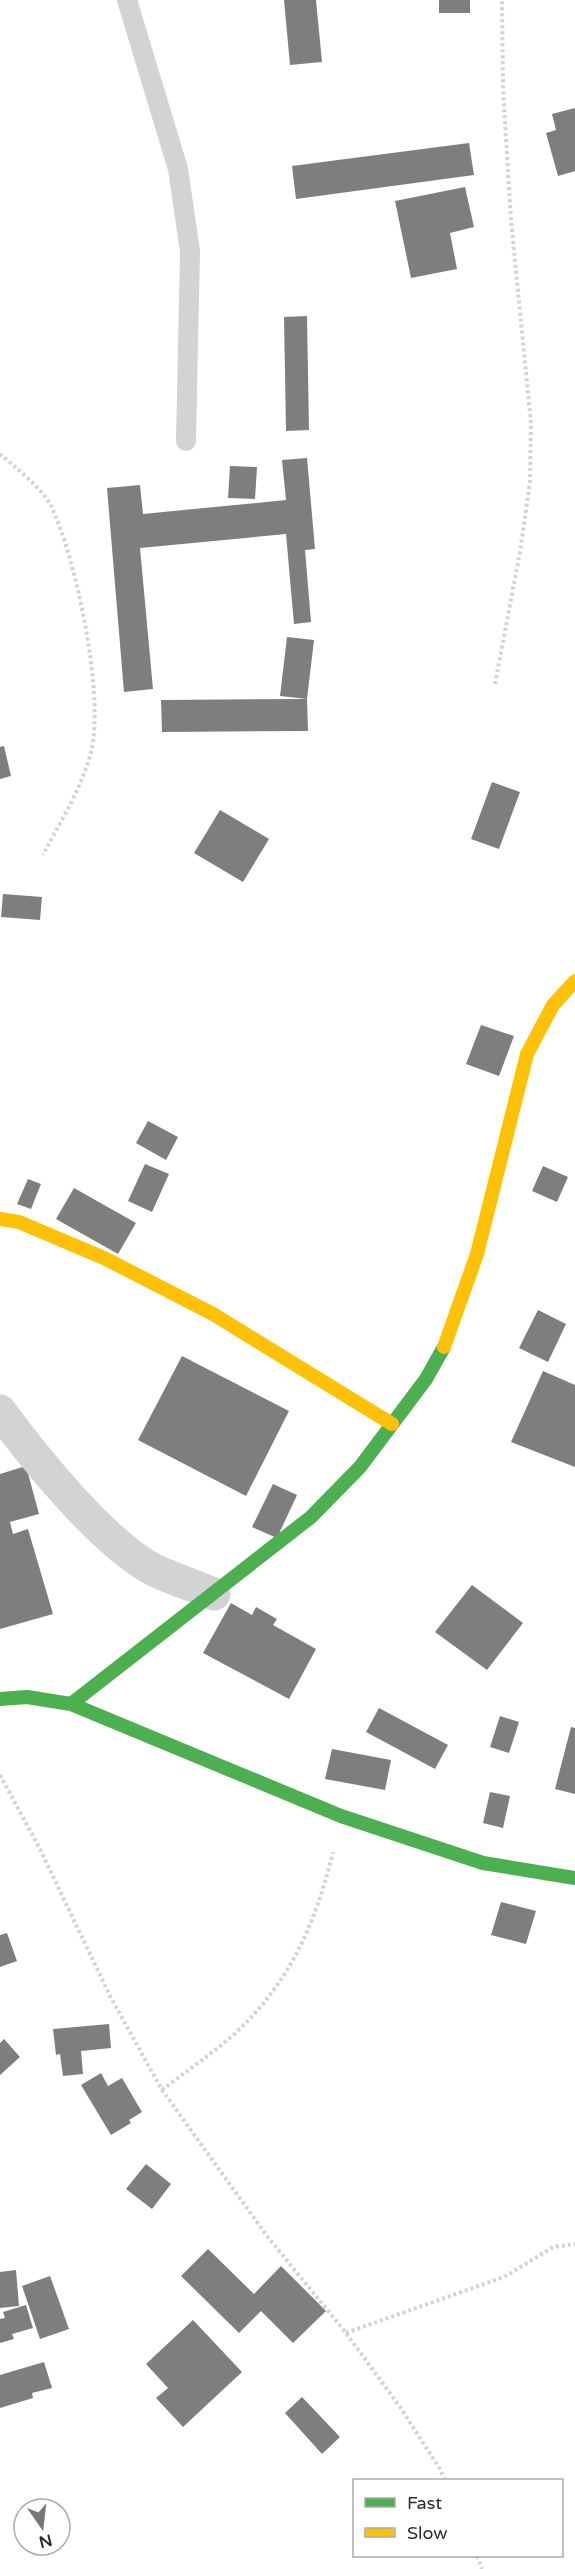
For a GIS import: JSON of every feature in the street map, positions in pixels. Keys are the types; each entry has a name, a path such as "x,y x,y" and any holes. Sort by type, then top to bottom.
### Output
{"street":[{"path":"71,1704 311,1517 360,1467 426,1379 447,1341 477,1254 527,1054 553,1005 575,981"},
{"path":"0,1218 19,1222 104,1258 213,1314 392,1424"},
{"path":"0,1411 59,1483 110,1538 153,1569 214,1594"},
{"path":"0,1700 27,1697 71,1704 341,1816 483,1863 575,1878"}],"lane":[{"path":"127,0 178,170 190,251 186,441"}],"path":[{"path":"495,684 527,506 530,482 531,423 511,220 503,88 502,0"},
{"path":"0,454 18,469 50,504 74,571 89,653 95,705 91,751 74,794 43,855"},
{"path":"0,1775 39,1847 111,1998 162,2090 261,2227 346,2333 400,2408 444,2479"},
{"path":"162,2090 231,2037 268,1999 290,1968 310,1929 324,1888 341,1816"},
{"path":"346,2333 504,2277 553,2247 575,2244"}],"building":[{"path":"284,0 316,0 322,62 290,65"},
{"path":"439,0 470,0 470,13 439,13"},
{"path":"575,108 575,171 558,176 546,133 556,130 552,114"},
{"path":"469,143 474,175 296,199 292,166"},
{"path":"465,187 474,227 450,233 457,269 411,278 395,201"},
{"path":"307,316 309,430 286,431 284,317"},
{"path":"307,458 315,549 305,550 311,622 294,624 286,534 140,548 153,689 124,692 107,488 140,485 143,514 286,500 282,460"},
{"path":"230,466 257,467 255,499 228,498"},
{"path":"287,637 314,640 307,699 280,696"},
{"path":"307,699 308,731 162,732 161,700"},
{"path":"4,746 11,776 0,779 0,747"},
{"path":"492,782 520,792 499,849 471,839"},
{"path":"220,810 269,839 243,882 194,853"},
{"path":"3,894 42,897 40,920 1,917"},
{"path":"481,1025 514,1036 499,1076 466,1064"},
{"path":"148,1121 178,1137 166,1160 136,1143"},
{"path":"145,1164 169,1174 152,1212 128,1201"},
{"path":"543,1166 568,1177 557,1202 532,1191"},
{"path":"28,1179 41,1184 31,1209 17,1204"},
{"path":"74,1188 136,1223 118,1254 56,1219"},
{"path":"538,1310 566,1324 548,1362 519,1348"},
{"path":"182,1356 289,1411 246,1496 138,1440"},
{"path":"543,1371 575,1385 575,1467 511,1442"},
{"path":"26,1466 39,1514 10,1522 13,1534 28,1529 53,1614 0,1629 0,1474"},
{"path":"273,1484 297,1495 277,1538 252,1527"},
{"path":"472,1585 523,1623 487,1670 435,1632"},
{"path":"231,1603 252,1615 256,1607 277,1619 273,1625 316,1649 289,1699 203,1653"},
{"path":"379,1708 448,1745 435,1769 366,1732"},
{"path":"500,1716 519,1722 509,1753 490,1747"},
{"path":"571,1727 575,1728 575,1794 555,1789"},
{"path":"332,1749 391,1760 385,1790 325,1779"},
{"path":"490,1792 510,1796 503,1828 483,1823"},
{"path":"501,1902 536,1911 526,1944 491,1935"},
{"path":"7,1933 17,1961 0,1967 0,1935"},
{"path":"109,2024 111,2048 81,2051 83,2074 63,2076 60,2054 56,2055 53,2029"},
{"path":"4,2039 20,2057 0,2075 0,2043"},
{"path":"101,2073 108,2086 122,2078 142,2112 129,2120 131,2123 111,2135 81,2085"},
{"path":"146,2164 171,2184 152,2209 126,2189"},
{"path":"208,2249 254,2294 281,2266 326,2311 293,2343 261,2311 239,2333 181,2276"},
{"path":"16,2270 19,2306 0,2308 0,2272"},
{"path":"50,2276 69,2329 40,2339 22,2286"},
{"path":"26,2305 33,2328 12,2334 14,2339 0,2343 0,2319 5,2318 3,2312"},
{"path":"193,2320 242,2372 183,2427 156,2398 168,2388 146,2364"},
{"path":"44,2362 52,2388 32,2393 33,2398 0,2408 0,2375"},
{"path":"302,2397 340,2437 322,2454 285,2413"}],"traffic: fast":[{"path":"71,1704 311,1517 360,1467 426,1379 444,1347"},
{"path":"0,1699 27,1697 71,1704 341,1816 483,1863 575,1878"}],"traffic: slow":[{"path":"444,1347 477,1254 527,1054 553,1005 575,981"},
{"path":"0,1219 19,1222 104,1258 213,1314 392,1424"}]}
